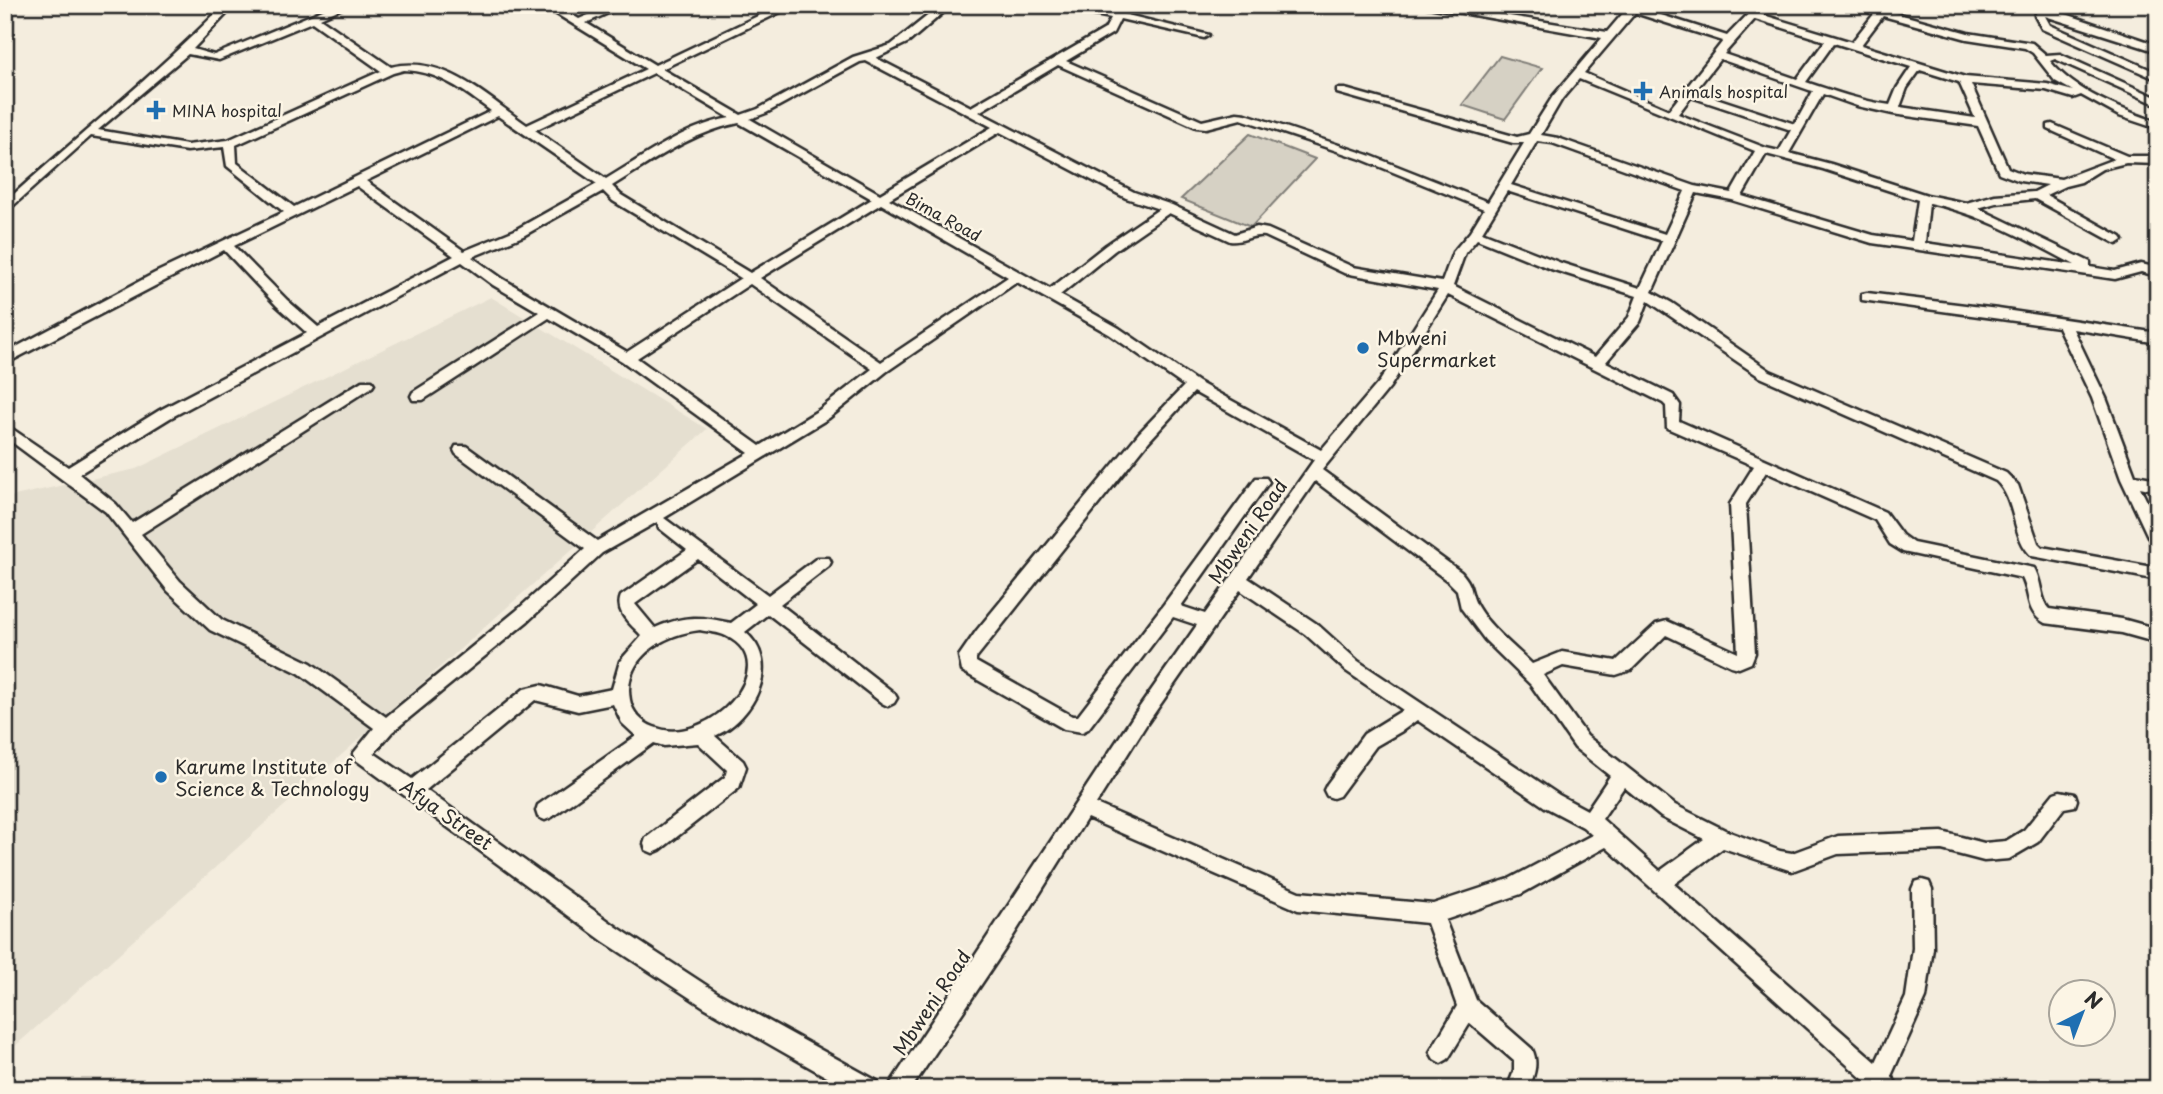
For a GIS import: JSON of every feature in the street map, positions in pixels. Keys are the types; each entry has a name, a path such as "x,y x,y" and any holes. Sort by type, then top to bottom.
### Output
{"street":[{"path":"5,209 89,132 186,50 230,5"},
{"path":"186,50 215,58 344,5"},
{"name":"Bima Road","path":"547,5 740,119 1114,331 1319,465 1455,577 1465,588 1467,603 1492,635 1530,673 1581,742 1668,811 1721,838 1792,862 1838,845 1942,841 1984,852 2009,850 2031,836 2053,804 2060,799 2068,800"},
{"path":"578,23 621,5"},
{"path":"527,130 790,5"},
{"path":"870,59 914,36 947,5"},
{"path":"1047,5 1121,10 1204,35"},
{"path":"1422,5 1461,9 1610,36"},
{"path":"1671,116 1729,40 1763,5"},
{"path":"1854,5 1967,36 2017,42 2037,51 2059,79 2123,114 2158,126"},
{"path":"1635,7 1729,40"},
{"name":"Mbweni Road","path":"898,1089 998,942 1140,720 1319,465 1385,384 1446,288 1459,252 1475,234 1533,137 1576,74 1635,7"},
{"path":"2035,7 2158,49"},
{"path":"2035,7 2046,27 2158,77"},
{"path":"971,111 1103,36 1121,10"},
{"path":"1854,47 1880,13"},
{"path":"1753,15 1964,80 2047,87 2073,95 2081,91"},
{"path":"313,18 389,71"},
{"path":"1800,83 1831,40"},
{"path":"1718,55 1861,104 1983,123"},
{"path":"2044,59 2055,56 2158,102"},
{"path":"68,474 145,425 464,256 519,233 605,186 685,137 714,124 762,111 857,59 870,59 1130,195 1168,208 1234,238 1257,231 1268,233 1350,271 1397,280 1433,283 1446,288 1668,399 1673,405 1672,424 1880,516 1888,523 1898,542 1908,548 2028,573 2032,578 2037,609 2041,614 2051,618 2122,626 2158,636"},
{"path":"1058,61 1200,125 1212,125 1242,116 1365,157 1491,207"},
{"path":"89,132 187,148 230,143 389,71 412,65 426,66 586,169 617,198 806,314 881,369"},
{"path":"1893,111 1902,88 1916,67"},
{"path":"1576,74 1671,116 1762,149 1923,198 1966,207 1997,220 2093,270"},
{"path":"1964,80 2003,170 2020,177 2061,183"},
{"path":"1783,154 1820,89"},
{"path":"1341,90 1517,141 1533,137 1553,140 1692,189 1734,198 1872,239 2115,275 2141,268 2158,272"},
{"path":"1689,93 1797,128"},
{"path":"5,359 160,275 499,111"},
{"path":"2052,127 2125,159"},
{"path":"627,358 749,279 998,128"},
{"path":"230,143 231,164 291,211"},
{"path":"1734,198 1762,149"},
{"path":"1966,207 1995,199 2037,195 2061,183 2077,179 2098,167 2125,159 2158,160"},
{"path":"358,181 498,282 627,358 761,454"},
{"path":"1503,186 1668,239"},
{"path":"1598,363 1635,319 1692,189"},
{"path":"2037,195 2117,240"},
{"path":"1918,245 1923,198"},
{"path":"1051,295 1110,248 1168,208"},
{"path":"1475,234 1556,266 1645,294 1667,306 1765,374 2001,477 2010,485 2031,547 2038,552 2158,574"},
{"path":"225,244 282,303 317,334"},
{"path":"5,429 111,508 174,586 216,625 305,668 386,727 522,616 596,549 761,454 824,414 881,369 1016,277"},
{"path":"1867,297 2158,338"},
{"path":"418,396 551,311"},
{"path":"2063,323 2099,398 2129,480 2158,541"},
{"path":"131,532 368,384"},
{"path":"1193,385 1166,409 1121,467 1009,599 968,656 968,666 1070,724 1082,724 1170,609 1261,482"},
{"path":"461,450 596,549"},
{"path":"1530,673 1562,659 1616,668 1626,665 1662,629 1667,628 1731,659 1739,661 1745,658 1747,653 1738,504 1763,464"},
{"path":"2129,480 2158,485"},
{"path":"664,524 888,698"},
{"path":"653,638 627,608 627,601 698,551"},
{"path":"2028,573 2038,552"},
{"path":"733,631 822,562"},
{"path":"1238,580 1311,629 1352,666 1416,710 1552,801 1590,821 1885,1083 1916,998 1923,948 1922,889"},
{"path":"1170,609 1208,622"},
{"path":"700,623 733,631 753,653 756,663 754,684 735,714 701,734 675,739 650,735 632,723 625,715 619,695 622,674 627,664 653,638 676,627 700,623"},
{"path":"413,790 530,694 544,692 574,704 619,695"},
{"path":"1333,790 1370,740 1396,726 1416,710"},
{"name":"Afya Street","path":"386,727 362,754 610,934 711,1000 869,1089"},
{"path":"653,844 733,782 737,773 737,767 701,734"},
{"path":"545,811 650,735"},
{"path":"1590,821 1622,775"},
{"path":"1084,808 1298,901 1433,914 1514,887 1608,836"},
{"path":"1661,882 1721,838"},
{"path":"1433,914 1468,1007 1525,1056 1525,1071 1518,1089"},
{"path":"1441,1052 1468,1007"}],"shaded area":[{"path":"1500,56 1542,68 1505,119 1462,105"},
{"path":"1250,134 1315,159 1251,227 1181,199"},
{"name":"Karume Institute of Science & Technology","path":"491,297 707,429 5,1055 5,498 136,469"}],"place":[{"name":"Animals hospital","path":"1643,91"},
{"name":"MINA hospital","path":"156,110"},
{"name":"Mbweni Supermarket","path":"1363,348"},
{"name":"Karume Institute of Science & Technology","path":"161,777"}]}
